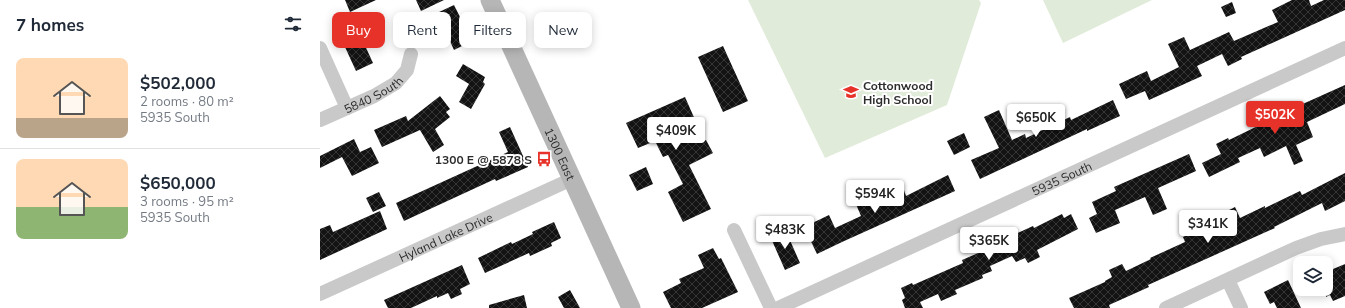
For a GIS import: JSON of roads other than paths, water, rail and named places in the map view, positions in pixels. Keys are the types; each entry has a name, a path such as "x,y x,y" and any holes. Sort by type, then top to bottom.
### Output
{"main road":[{"name":"1300 East","path":"490,0 631,308"}],"street":[{"path":"320,48 347,108"},
{"name":"5935 South","path":"778,308 1345,48"},
{"name":"5840 South","path":"320,120 374,96 396,83 407,70 411,54"},
{"name":"Hyland Lake Drive","path":"320,294 572,179"},
{"path":"734,230 771,308"},
{"path":"1166,308 1296,248 1321,239 1345,234"},
{"path":"1228,280 1241,308"}],"place":[{"name":"Cottonwood High School","path":"851,92"},
{"name":"1300 E @ 5878 S","path":"544,159"}]}
